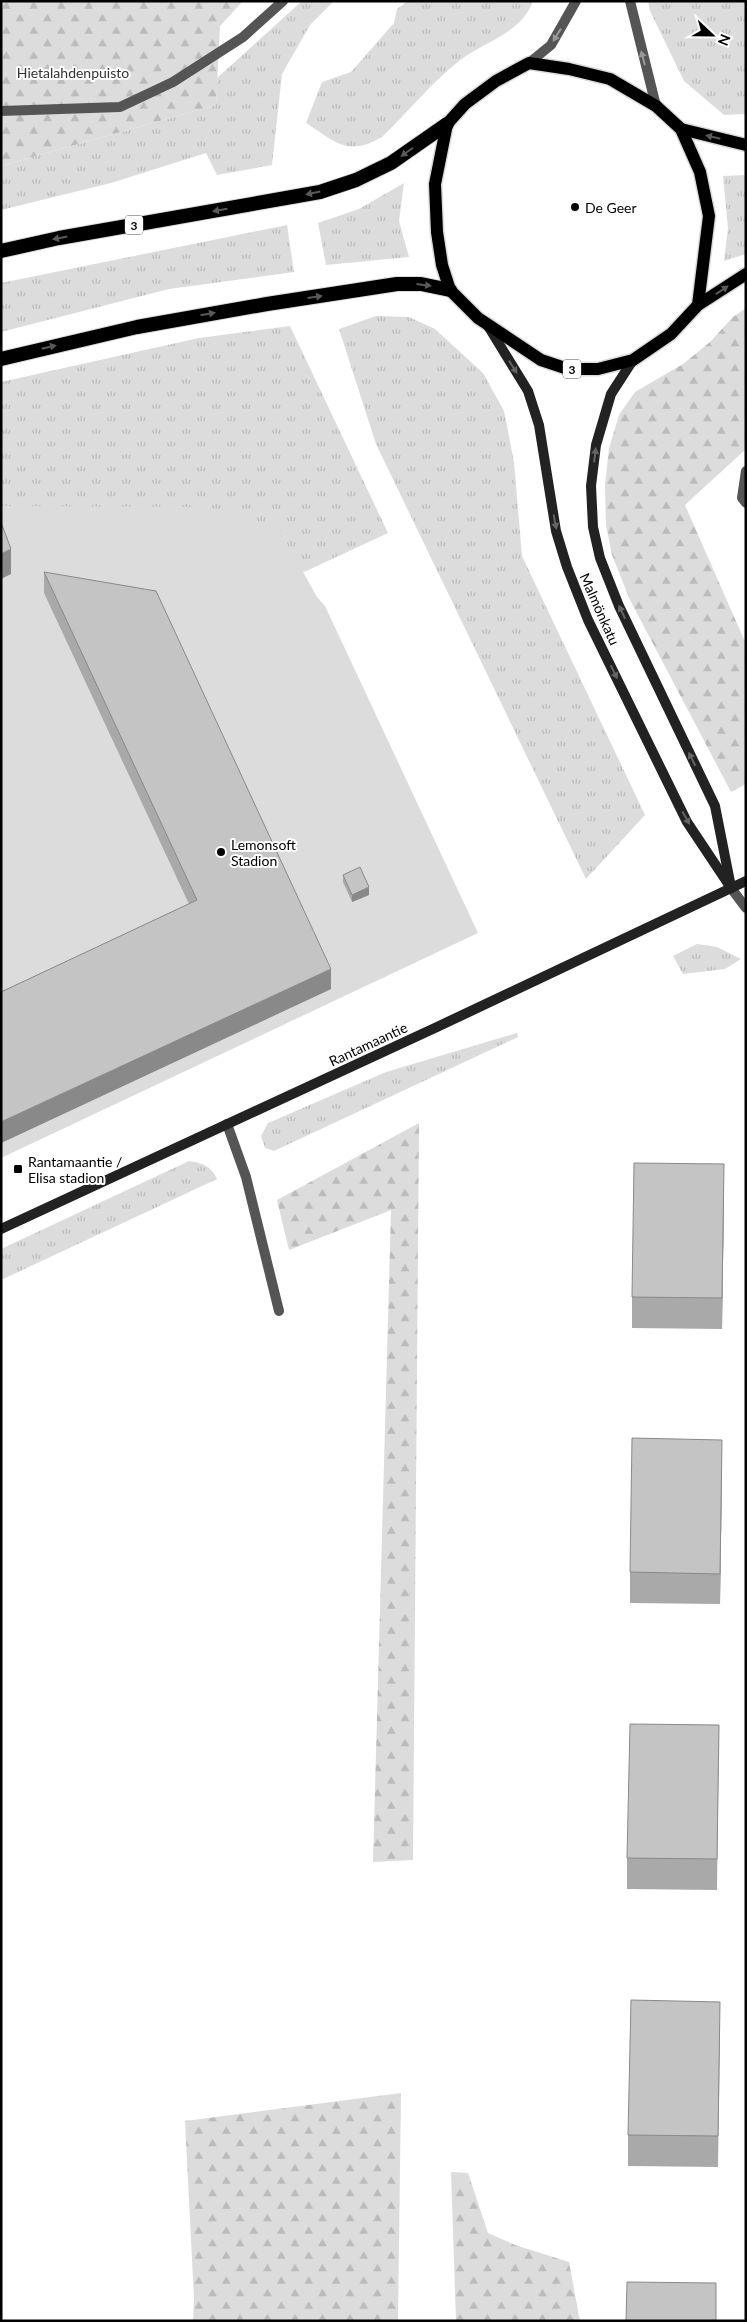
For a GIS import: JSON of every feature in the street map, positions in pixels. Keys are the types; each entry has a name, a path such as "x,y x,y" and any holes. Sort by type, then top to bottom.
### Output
{"highway":[{"name":"3","path":"1,251 59,238 320,192 356,180 391,163 447,124"},
{"path":"1,358 137,327 266,304 397,284 420,284 450,290"}],"main road":[{"path":"529,63 569,69 610,79 656,106 681,129 700,172 709,216 698,305"},
{"name":"3","path":"529,63 496,81 465,104 447,124 435,184 437,232 442,265 450,290 488,325 541,360 568,369 598,369 633,360 671,334 698,305 746,274"},
{"path":"681,129 746,145"},
{"name":"Malmönkatu","path":"488,325 528,391 539,425 556,531 566,567 588,620 687,822 731,888"},
{"name":"Malmönkatu","path":"633,360 611,394 596,445 591,486 593,527 600,558 619,606 715,806 731,888"},
{"name":"Rantamaantie","path":"1,1229 746,881"}],"street":[{"path":"1,111 120,107 173,82 243,37 283,1"},
{"path":"529,63 551,45 576,1"},
{"path":"630,1 656,106"},
{"path":"746,471 742,498 746,503"},
{"name":"Malmönkatu","path":"731,888 746,908"},
{"path":"227,1124 246,1177 279,1312"}],"green space":[{"name":"Hietalahdenpuisto","path":"1,1 243,1 220,26 216,105 1,166"},
{"path":"302,1 334,1 310,25 282,74 272,165 217,175 206,153 111,183 1,210 1,166 216,105 217,78"},
{"path":"408,1 533,1 520,21 501,36 459,61 429,88 382,137 360,146 342,145 306,123 322,82 351,72 394,23 397,9"},
{"path":"648,1 746,1 746,114 724,115 684,81 650,11"},
{"path":"746,175 746,254 724,261 728,228 723,176"},
{"path":"404,183 399,221 409,257 326,265 318,223 359,209"},
{"path":"287,225 294,272 169,289 1,332 1,283"},
{"path":"746,308 746,449 685,505 746,644 746,784 731,792 630,600 612,555 606,525 605,485 609,448 619,415 635,392 683,364 710,342 733,317"},
{"path":"376,316 409,317 435,329 483,373 504,411 514,462 522,556 645,815 586,879 376,444 339,329"},
{"path":"290,326 388,533 304,572 1,516 1,382 199,338"},
{"name":"Lemonsoft Stadion","path":"1,506 206,507 279,529 317,597 325,606 478,933 1,1158"},
{"path":"697,944 717,947 741,959 725,969 683,974 673,956"},
{"path":"517,1033 518,1037 274,1151 265,1148 261,1136 268,1123 386,1072"},
{"path":"419,1123 413,1860 373,1862 391,1210 289,1250 277,1200"},
{"path":"189,1161 206,1166 217,1179 1,1280 1,1249"},
{"path":"401,2093 398,2321 193,2321 194,2299 185,2121"},
{"path":"451,2172 468,2173 488,2233 515,2245 569,2262 580,2321 456,2321"}],"building":[{"path":"1,525 11,549 1,554"},
{"path":"44,572 156,591 331,969 1,1122 1,992 197,900"},
{"path":"360,867 369,887 352,895 343,875"},
{"path":"634,1163 724,1164 722,1298 632,1297"},
{"path":"632,1438 722,1440 720,1574 630,1572"},
{"path":"630,1724 719,1725 717,1859 627,1858"},
{"path":"631,2000 720,2002 718,2136 628,2135"},
{"path":"627,2282 716,2283 716,2321 626,2321"}],"place":[{"name":"De Geer","path":"575,207"},
{"name":"Lemonsoft Stadion","path":"221,852"},
{"name":"Rantamaantie / Elisa stadion","path":"18,1169"}]}
